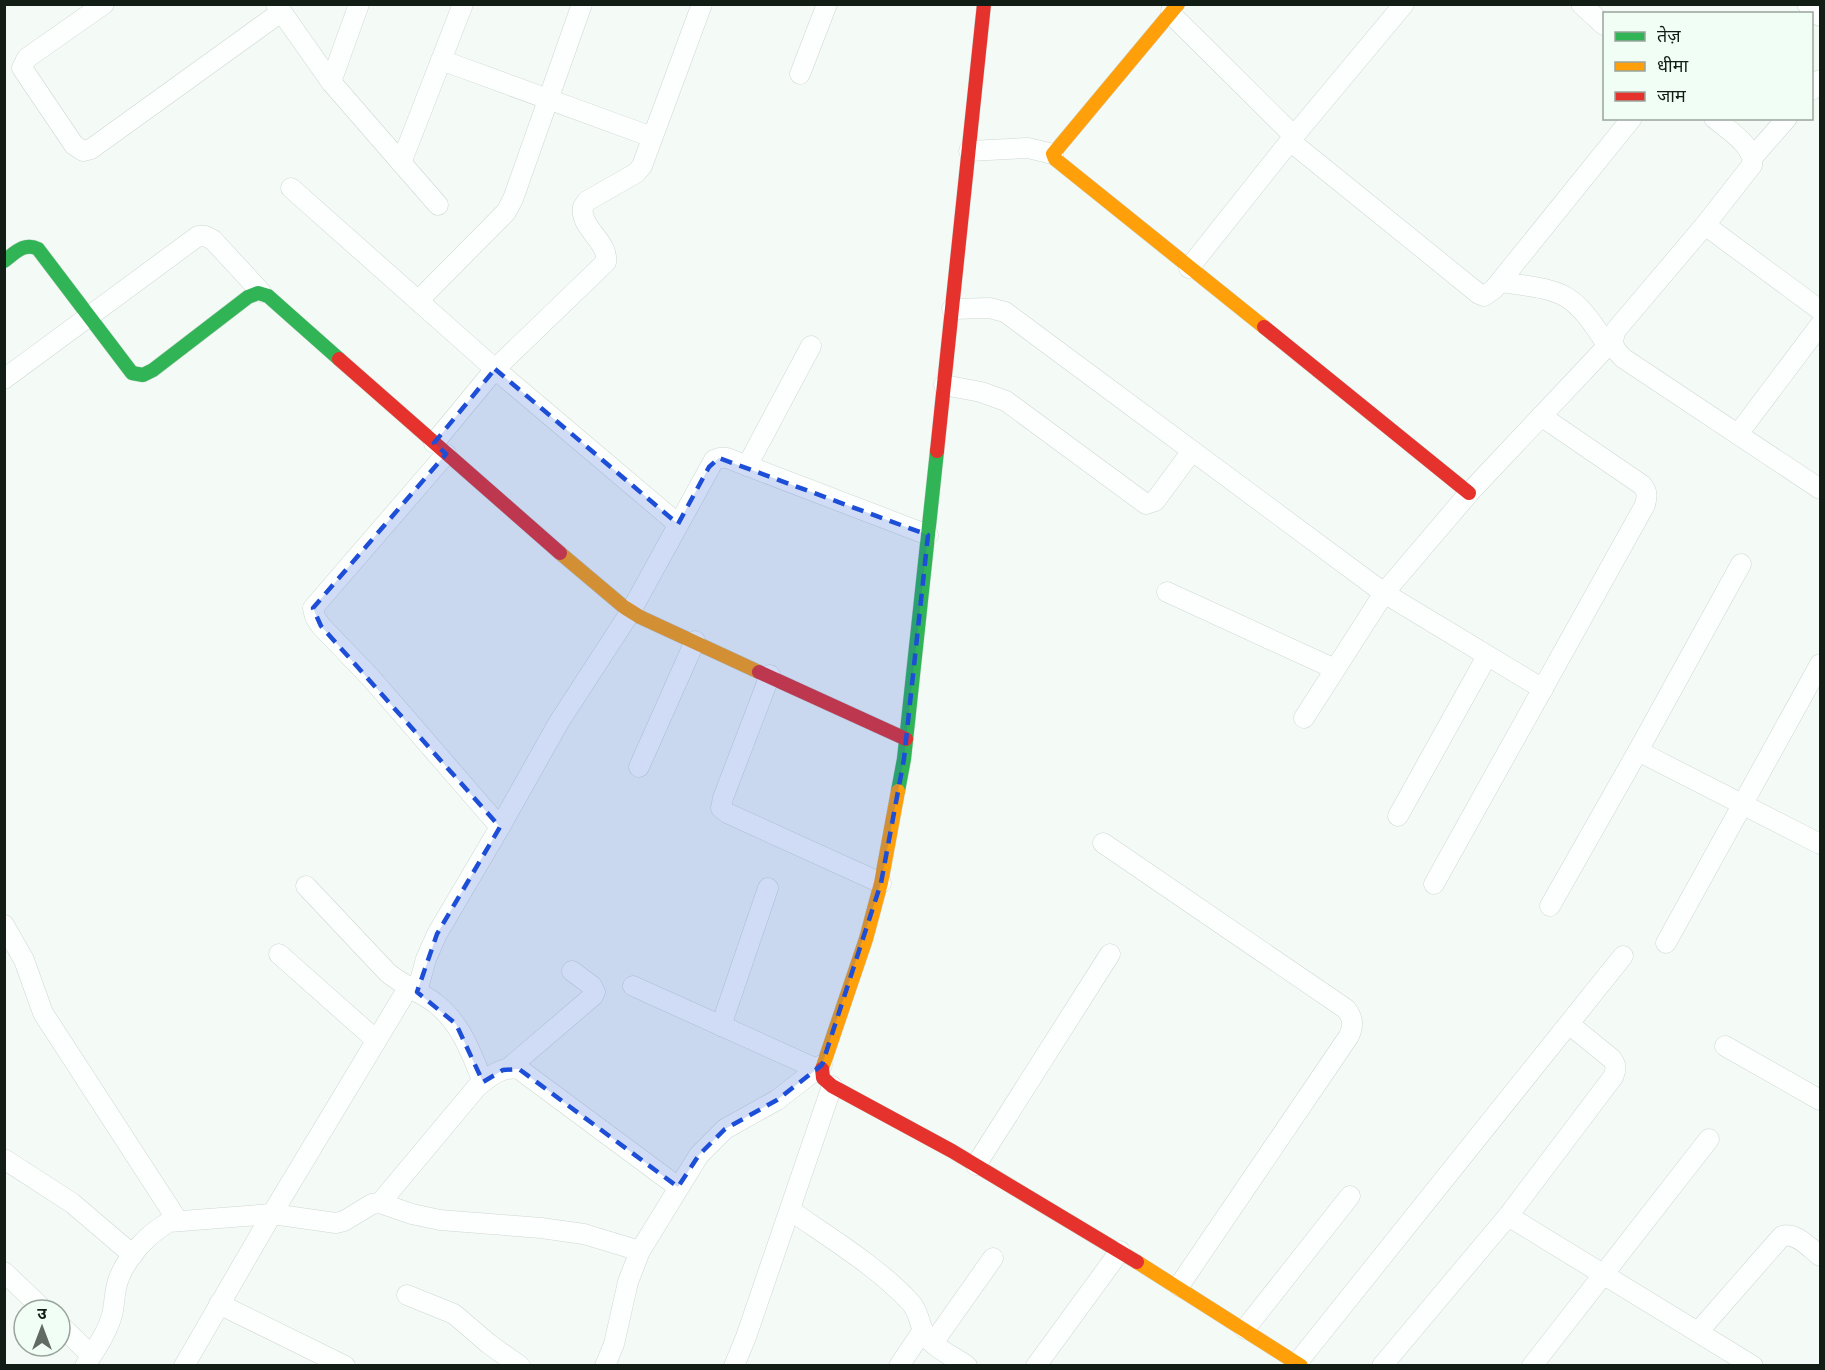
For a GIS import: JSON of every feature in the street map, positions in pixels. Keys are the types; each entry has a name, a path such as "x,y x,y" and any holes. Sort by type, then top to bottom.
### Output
{"street":[{"path":"104,4 27,58 22,68 74,145 83,151 90,149 278,8 331,82 438,205"},
{"path":"331,82 360,4"},
{"path":"400,163 463,4"},
{"path":"418,301 506,212 513,199 582,4"},
{"path":"500,827 371,678 321,626 315,617 313,608 440,449 495,369 606,262 607,255 604,248 583,218 583,207 587,201 636,173 646,158 702,4"},
{"path":"800,74 828,4"},
{"path":"605,1365 614,1344 628,1282 640,1251 678,1187 699,1155 725,1129 777,1100 820,1067 866,939 881,884 906,740 984,4"},
{"path":"1190,268 1292,139 1404,4"},
{"path":"1581,4 1603,23"},
{"path":"1808,4 1821,16"},
{"path":"1053,154 1173,8 1292,139 1484,296 1490,294 1500,282 1630,120"},
{"path":"441,60 652,137"},
{"path":"1716,120 1749,150 1753,157"},
{"path":"1304,717 1384,593 1468,493 1610,343 1616,330 1747,173 1752,165 1753,157 1784,120"},
{"path":"969,151 1028,148 1053,154"},
{"path":"1053,154 1061,164 1468,493"},
{"path":"291,188 495,369 678,524"},
{"path":"1705,225 1821,310"},
{"path":"4,379 90,318 198,236 205,236 213,240 261,292 593,582 631,611 906,740"},
{"path":"4,261 28,245 33,245 38,249 132,373 143,375 153,370 254,293 261,292"},
{"path":"1500,282 1561,293 1577,304 1623,358 1821,489"},
{"path":"952,309 990,308 1005,312 1384,593 1543,689"},
{"path":"1738,434 1821,325"},
{"path":"747,466 811,346"},
{"path":"944,385 981,392 1006,401 1146,504 1155,501 1192,452"},
{"path":"1434,884 1647,497 1642,485 1541,416"},
{"path":"184,1365 376,1040 412,990 431,947 572,700 631,611 714,460 728,458 928,535"},
{"path":"1550,906 1741,564"},
{"path":"1167,592 1335,669"},
{"path":"639,767 695,641"},
{"path":"1398,816 1487,656"},
{"path":"1666,943 1821,663"},
{"path":"770,675 723,798 722,808 727,813 881,884"},
{"path":"1638,751 1821,844"},
{"path":"1102,843 1346,1009 1352,1017 1353,1028 1349,1036 1179,1286"},
{"path":"306,886 388,973 435,1003 456,1024 465,1038 483,1082"},
{"path":"721,1026 768,888"},
{"path":"4,925 24,960 43,1013 178,1221"},
{"path":"279,954 376,1040"},
{"path":"976,1165 1110,954"},
{"path":"820,1067 823,1078 832,1086 976,1165 1179,1286 1299,1364 1623,956"},
{"path":"380,1203 477,1087 492,1075 510,1067 593,996 592,986 572,970"},
{"path":"633,986 820,1067"},
{"path":"1382,1365 1508,1216 1616,1070 1612,1059 1569,1024"},
{"path":"1725,1046 1821,1100"},
{"path":"510,1067 519,1070 678,1187"},
{"path":"734,1365 832,1086"},
{"path":"1532,1365 1708,1139"},
{"path":"4,1159 72,1203 133,1255"},
{"path":"1245,1329 1350,1196"},
{"path":"72,1340 88,1360 111,1316 118,1278 133,1255 158,1229 169,1222 272,1214 336,1223 344,1221 372,1204 380,1203 425,1218 565,1231 605,1239 640,1251"},
{"path":"790,1210 861,1260 893,1286 912,1304 928,1336 967,1365"},
{"path":"1508,1216 1753,1365"},
{"path":"1698,1332 1782,1236 1788,1234 1795,1237 1821,1256"},
{"path":"1036,1365 1120,1251"},
{"path":"899,1365 928,1336 993,1258"},
{"path":"6,1276 31,1298"},
{"path":"407,1295 454,1314 489,1344 520,1365"},
{"path":"219,1304 345,1365"}],"highlighted area":[{"path":"495,369 678,524 709,467 719,458 928,535 904,759 881,883 822,1065 777,1100 725,1129 699,1155 678,1187 519,1069 503,1070 483,1082 456,1024 417,992 437,934 500,827 321,626 313,608 446,454 434,443"}],"traffic: fast":[{"path":"4,261 24,248 38,249 132,373 143,375 153,370 248,297 258,293 268,296 339,359"},
{"path":"898,791 904,759 937,451"}],"traffic: slow":[{"path":"1178,4 1053,154 1055,159 1264,327"},
{"path":"560,553 624,607 640,617 759,672"},
{"path":"822,1069 866,939 881,883 898,791"},
{"path":"1137,1262 1301,1366"}],"traffic: jam":[{"path":"937,451 984,4"},
{"path":"1264,327 1469,493"},
{"path":"339,359 560,553"},
{"path":"759,672 906,739"},
{"path":"822,1069 823,1078 832,1086 952,1151 1137,1262"}]}
